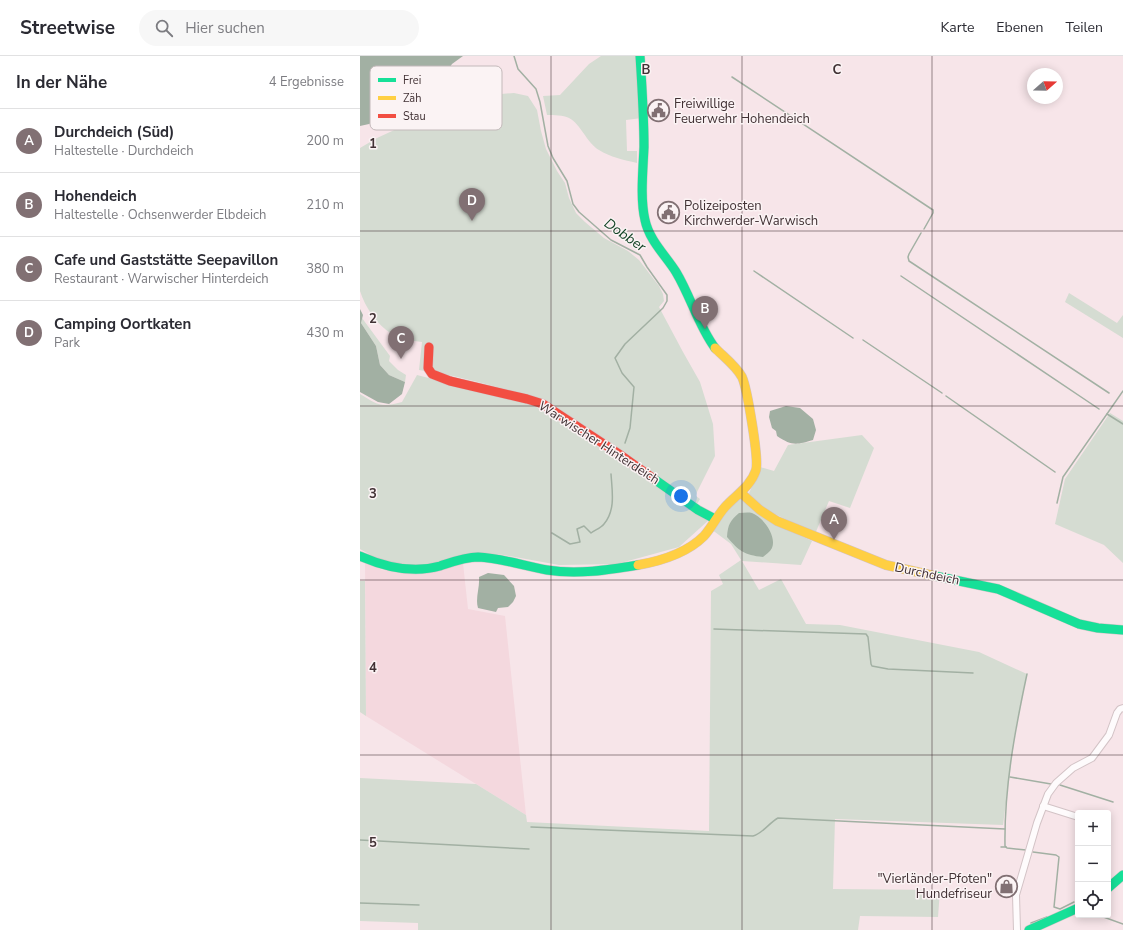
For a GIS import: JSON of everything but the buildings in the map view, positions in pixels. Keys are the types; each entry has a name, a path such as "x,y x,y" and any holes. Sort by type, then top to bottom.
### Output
{"street":[{"path":"360,556 373,562 402,570 414,571 474,557 500,559 561,572 588,572 648,563 674,555 700,539 710,529 715,519 732,500 741,493 751,480 756,470 757,462 743,382 736,369 715,348 706,334 686,290 676,272 651,235 645,221 643,203 644,111 640,56"},
{"name":"Warwischer Hinterdeich","path":"429,347 428,368 432,374 469,386 543,404 619,454 698,510 715,519"},
{"name":"Durchdeich","path":"741,493 760,510 777,521 886,565 998,589 1079,624 1098,628 1123,630"},
{"path":"1017,930 1016,895 1048,794 1056,783 1073,768 1092,758 1109,736 1117,714 1120,709 1123,708"},
{"path":"1043,806 1075,816"},
{"path":"1111,885 1123,875"},
{"path":"1030,930 1041,928 1075,910"}],"shaded area":[{"path":"360,56 463,56 451,66 370,66 370,124 360,126"},
{"path":"601,56 637,56 642,118 626,120 627,151 637,151 637,163 612,156 594,147 577,124 569,118 547,115 543,96 560,95 589,64"},
{"path":"514,93 528,96 537,110 546,149 565,183 569,198 576,213 604,238 628,251 639,260 659,286 663,294 664,301 659,307 700,382 713,424 715,456 697,492 696,496 700,499 697,504 549,402 501,388 419,370 422,342 392,334 381,326 368,309 362,297 360,291 360,148 394,130 502,130 502,94"},
{"path":"1069,293 1117,323 1123,315 1123,338 1065,302"},
{"path":"360,309 363,315 361,323 376,346 380,365 389,375 405,382 402,394 389,404 378,402 360,392"},
{"path":"362,318 390,356 389,361 398,370 406,375 405,382 389,375 380,365 376,346 361,323"},
{"path":"417,375 533,405 710,519 679,547 617,564 559,565 498,554 458,556 428,565 409,566 383,562 360,549 360,394 371,401 384,405 402,402"},
{"path":"786,406 800,408 813,419 816,430 813,440 794,444 777,436 776,431 772,428 769,417 770,411"},
{"path":"1110,413 1123,421 1123,563 1104,545 1055,524 1065,479"},
{"path":"862,435 874,448 850,508 829,501 815,534 767,510 750,495 749,493 760,467 774,471 788,445"},
{"path":"743,499 773,523 812,541 801,565 742,561 759,590 781,579 806,624 840,625 979,652 1027,674 1016,727 1003,825 835,819 833,889 940,890 938,917 860,916 858,930 418,930 418,923 360,921 360,778 476,784 526,815 527,822 709,831 711,591 723,584 719,575 741,560 731,544 711,529 734,501"},
{"path":"739,513 752,513 756,515 771,533 773,538 772,548 763,557 742,552 727,537 730,523"},
{"path":"365,560 382,570 410,573 463,563 468,609 505,616 526,815 366,716"},
{"path":"488,573 504,575 514,586 516,596 513,602 508,607 498,608 496,612 478,608 477,604 479,577"},
{"path":"360,581 365,581 366,716 360,712"}],"waterway":[{"name":"Dobber","path":"514,56 518,69 536,89 540,102 548,146 553,158 567,181 573,204 579,212 611,240 640,255 667,295 667,301 663,308 625,344 615,358 622,373 634,387 630,428 625,443"},
{"path":"732,77 933,210 933,213 924,229"},
{"path":"921,233 909,254 909,261 1109,393"},
{"path":"754,271 853,338"},
{"path":"901,276 1099,409"},
{"path":"863,340 942,393"},
{"path":"1057,503 1063,477 1123,391"},
{"path":"946,396 1055,472"},
{"path":"1107,414 1123,424"},
{"name":"Dobber","path":"552,533 570,544 580,542 577,529 584,526 591,533 600,528 608,518 612,506 611,474"},
{"path":"714,629 866,634 868,637 872,666 888,669 973,673"},
{"path":"1026,850 1007,848 1005,846 1005,824 1011,759 1027,674"},
{"path":"1010,777 1051,784"},
{"path":"1060,785 1113,802"},
{"path":"531,827 753,836 778,818 1005,829"},
{"path":"360,840 529,849"},
{"path":"1001,847 1006,847"},
{"path":"1033,852 1056,855 1059,857 1054,907 1060,909 1074,902"},
{"path":"360,903 419,905"},
{"path":"1031,923 1047,917"},
{"path":"1106,918 1123,924"}],"traffic: fast":[{"path":"640,56 644,136 642,194 645,220 650,234 658,248 676,272 704,330 715,348"},
{"path":"654,479 698,510 715,519"},
{"path":"360,556 389,566 409,569 430,568 473,557 504,560 547,570 570,572 604,570 638,565"},
{"path":"935,576 998,589 1079,624 1098,628 1123,630"},
{"path":"1111,885 1123,875"},
{"path":"1029,930 1075,909"}],"traffic: slow":[{"path":"638,565 656,561 682,552 697,542 707,533 719,514 747,486 754,476 756,470 756,452 747,394 742,377 733,365 715,348"},
{"path":"741,493 760,510 777,521 886,565 935,576"}],"traffic: jam":[{"path":"429,347 428,368 432,374 450,381 543,404 654,479"}],"place":[{"name":"Freiwillige Feuerwehr Hohendeich","path":"659,111"},
{"name":"Polizeiposten Kirchwerder-Warwisch","path":"669,213"},
{"name":"Camping Oortkaten","path":"472,221"},
{"name":"Hohendeich","path":"705,329"},
{"name":"Cafe und Gaststätte Seepavillon","path":"401,359"},
{"name":"Durchdeich (Süd)","path":"834,540"},
{"name":"\"Vierländer-Pfoten\" Hundefriseur","path":"1007,886"}]}
